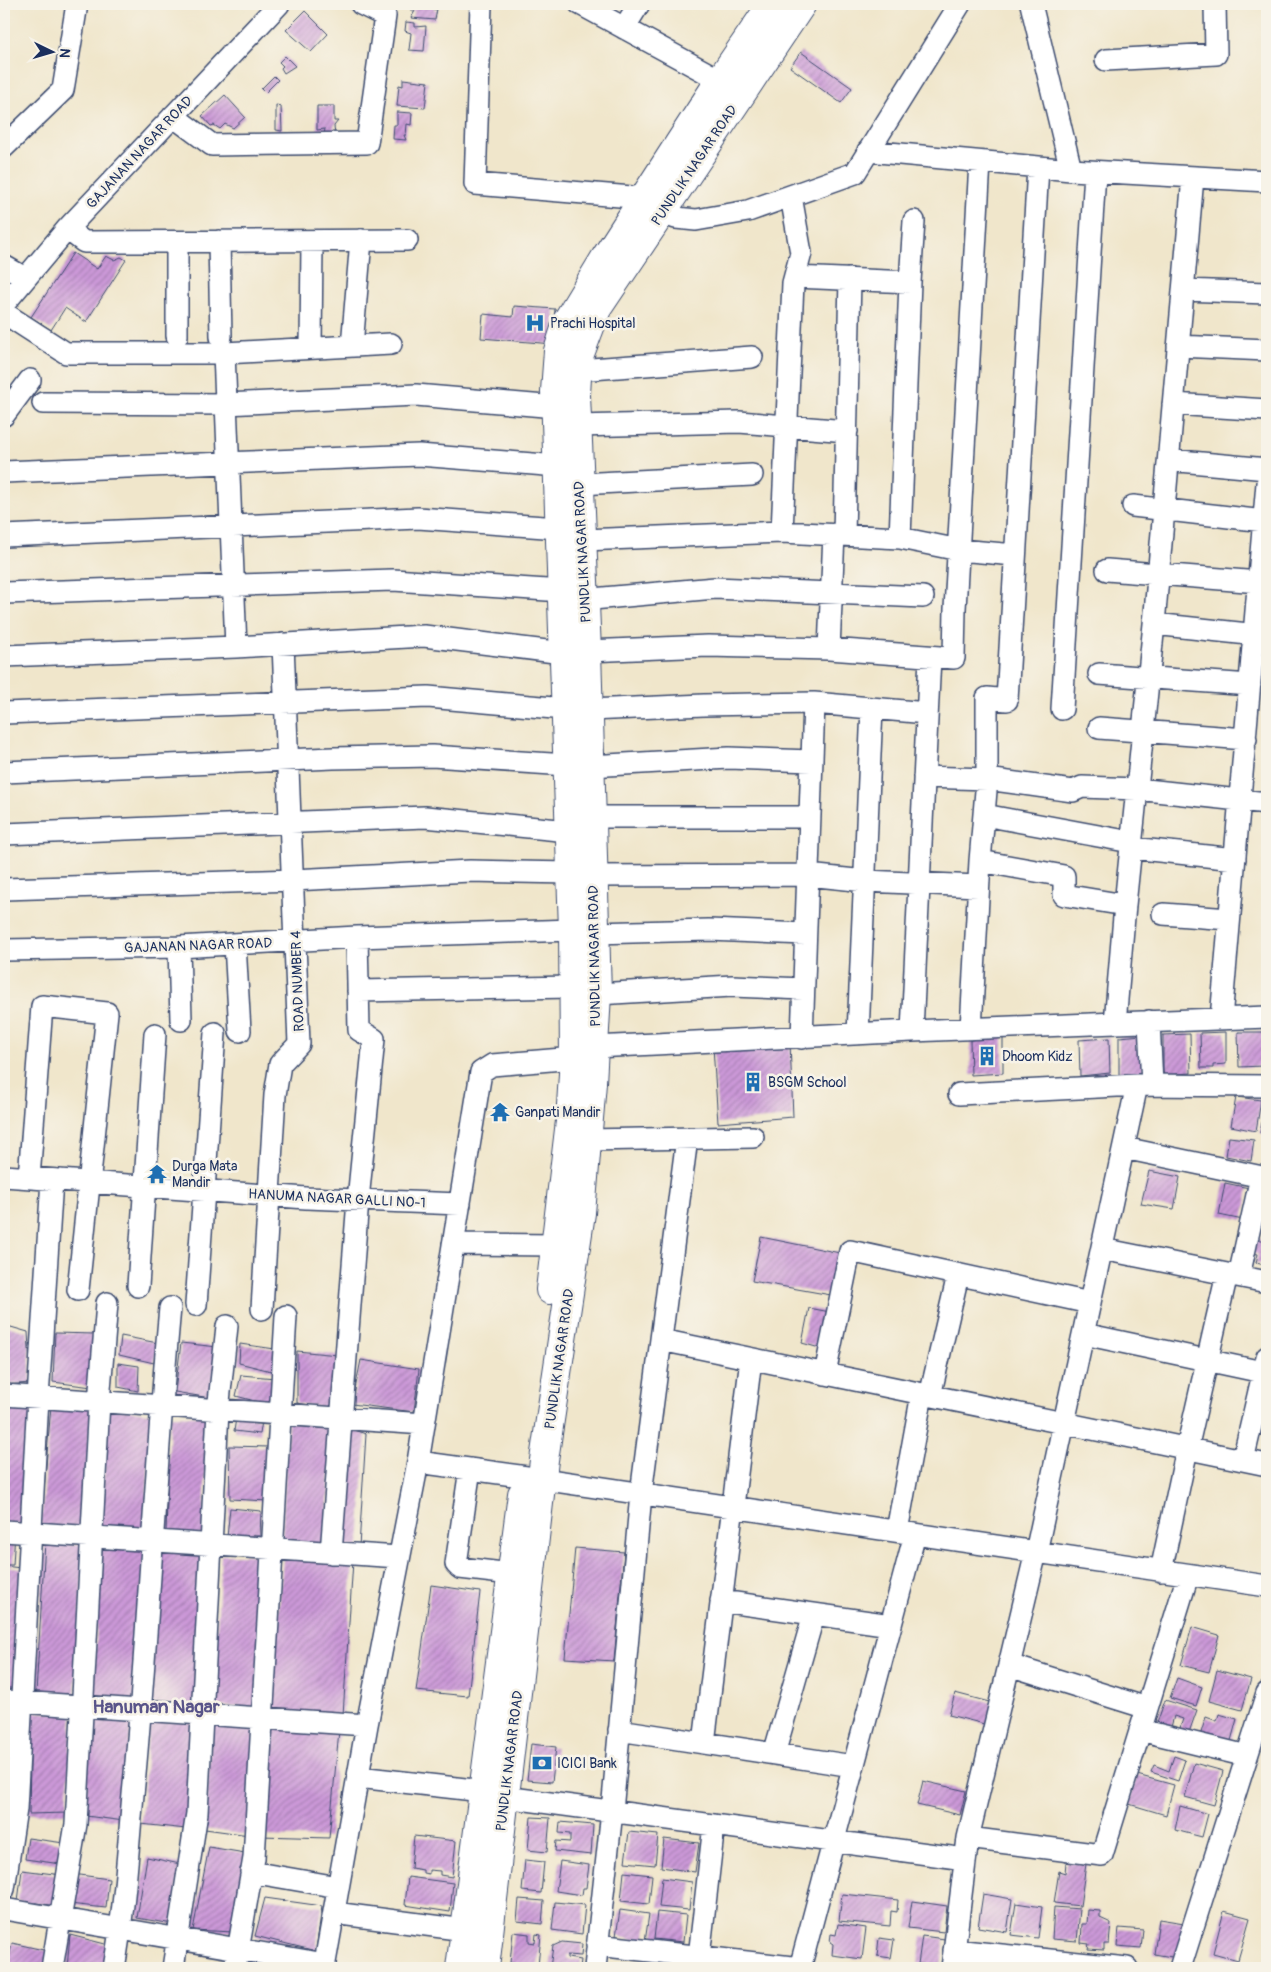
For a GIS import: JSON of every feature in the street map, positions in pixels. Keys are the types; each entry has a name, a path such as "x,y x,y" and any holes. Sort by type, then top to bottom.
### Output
{"main road":[{"name":"PUNDLIK NAGAR ROAD","path":"571,534 558,466 556,407 558,351 568,320 653,205 730,88 772,4"},
{"name":"PUNDLIK NAGAR ROAD","path":"730,88 802,4"},
{"name":"PUNDLIK NAGAR ROAD","path":"485,1968 494,1794 511,1574 533,1478 581,1214 587,1140 581,824 575,652 569,598 571,534 579,484 576,426 578,359 597,309 653,205"},
{"name":"PUNDLIK NAGAR ROAD","path":"460,1968 465,1930 494,1794 533,1478 570,1121 584,1052"}],"street":[{"path":"4,147 63,90 78,4"},
{"name":"GAJANAN NAGAR ROAD","path":"4,304 66,229 279,4"},
{"path":"173,116 212,146 367,143 385,16 361,4"},
{"path":"481,4 475,184 653,205 676,218 696,220 748,211 855,173 960,4"},
{"path":"580,4 730,88"},
{"path":"624,28 639,4"},
{"path":"1030,4 1071,170"},
{"path":"1106,60 1216,54 1215,4"},
{"path":"868,151 1095,172 1267,181"},
{"path":"4,656 236,647 424,636 575,652 708,646 830,649 954,658 980,162"},
{"path":"971,1029 978,886 987,779 987,698 1007,700 1038,167"},
{"path":"1062,709 1095,172"},
{"path":"1115,1023 1125,905 1159,574 1193,177"},
{"path":"782,532 795,277 801,254 791,196"},
{"path":"900,538 914,221"},
{"path":"66,229 84,242 407,240"},
{"path":"352,346 361,240"},
{"path":"219,241 236,647"},
{"path":"311,348 312,241"},
{"path":"177,242 177,336"},
{"path":"4,266 25,278"},
{"path":"795,277 910,282"},
{"path":"830,649 831,594 839,534 847,430 850,279"},
{"path":"1183,290 1267,293"},
{"path":"4,313 66,353 222,345 311,348 391,344"},
{"path":"1178,346 1267,350"},
{"path":"578,370 752,357"},
{"path":"4,415 30,380"},
{"path":"43,403 226,404 416,395 556,407"},
{"path":"1174,404 1267,410"},
{"path":"576,426 738,422 847,430"},
{"path":"4,472 419,455 558,466"},
{"path":"1169,460 1267,469"},
{"path":"579,484 752,475"},
{"path":"1221,1019 1250,685 1261,636 1259,582 1267,483"},
{"path":"1133,506 1264,521"},
{"path":"4,536 232,528 418,518 571,534 782,532 839,534 900,538 959,550 1015,555"},
{"path":"1107,570 1259,582"},
{"path":"4,593 393,580 569,598 715,588 923,597"},
{"path":"1154,624 1261,636"},
{"name":"ROAD NUMBER 4","path":"262,1309 275,1095 280,1064 299,1044 283,644"},
{"path":"912,1031 930,657"},
{"path":"1099,674 1250,685"},
{"path":"4,713 428,697 577,710 814,703 927,713"},
{"path":"802,1038 814,703"},
{"path":"858,1034 872,708"},
{"path":"1099,728 1246,739"},
{"path":"4,772 432,756 579,766 730,758 811,761"},
{"path":"924,778 987,779 1073,791 1082,787 1137,789 1267,803"},
{"path":"984,815 1131,845 1235,858"},
{"path":"4,834 425,817 581,824 809,817"},
{"path":"980,861 1064,876 1064,895 1125,905"},
{"path":"4,889 293,880 470,871 582,874 808,875 865,881 978,886"},
{"path":"1163,914 1229,919"},
{"name":"GAJANAN NAGAR ROAD","path":"4,950 179,947 357,937 583,932 709,930 805,934"},
{"path":"331,1553 358,1200 374,1039 359,1030 357,937"},
{"path":"235,944 240,1031"},
{"path":"179,947 181,1020"},
{"path":"358,991 585,990 732,986 803,989"},
{"path":"29,1178 42,1006 107,1013 78,1290"},
{"path":"4,1909 178,1939 237,1959 324,1966 367,1725 418,1462 482,1072 492,1065 584,1052 912,1031 1267,1017"},
{"path":"1127,1968 953,1959 968,1838 1036,1552 1124,1148 1144,1085 1149,1021"},
{"path":"196,1305 215,1033"},
{"path":"138,1286 155,1034"},
{"path":"959,1094 1144,1085 1267,1086"},
{"path":"587,1140 753,1137"},
{"path":"595,1968 612,1811 641,1494 687,1138"},
{"path":"1124,1148 1264,1178 1207,1360 1161,1571"},
{"name":"HANUMA NAGAR GALLI NO-1","path":"4,1176 269,1195 460,1204"},
{"path":"4,1889 16,1809 13,1701 31,1533 52,1180"},
{"path":"454,1244 556,1245"},
{"path":"1102,1249 1267,1282"},
{"path":"825,1374 850,1251 1090,1303"},
{"path":"597,1945 800,1968 891,1625 926,1395 958,1275"},
{"path":"52,1968 76,1824 99,1402 107,1303"},
{"path":"114,1968 121,1929 141,1710 160,1407 170,1308"},
{"path":"237,1959 254,1858 286,1316"},
{"path":"172,1968 197,1813 204,1714 218,1411 227,1326"},
{"path":"1084,1334 1207,1360 1266,1367 1243,1460"},
{"path":"661,1340 1267,1465"},
{"path":"704,1743 751,1359"},
{"path":"4,1395 424,1424"},
{"path":"418,1462 1267,1586"},
{"path":"470,1469 456,1564 460,1568 511,1574"},
{"path":"4,1531 399,1557"},
{"path":"968,1838 1102,1855 1188,1575"},
{"path":"721,1601 891,1625"},
{"path":"774,1754 814,1614"},
{"path":"1009,1665 1147,1708"},
{"path":"1180,1968 1267,1693"},
{"path":"13,1701 367,1725"},
{"path":"619,1730 853,1766"},
{"path":"1140,1730 1247,1756"},
{"path":"358,1777 965,1859"},
{"path":"698,1957 714,1825"},
{"path":"251,1872 338,1887"},
{"path":"334,1913 465,1930"}],"building":[{"path":"412,4 435,4 434,10 437,9 435,20 411,18 415,11 411,11"},
{"path":"305,11 328,34 311,52 286,30"},
{"path":"406,22 415,23 415,27 426,26 424,51 409,50 411,33 405,31"},
{"path":"801,52 852,88 841,103 790,67"},
{"path":"285,56 295,66 284,73 281,68 283,66 279,62"},
{"path":"274,76 278,80 265,93 261,89"},
{"path":"403,79 428,82 425,108 397,106 399,85 403,86"},
{"path":"225,95 245,117 233,128 225,124 220,129 214,125 211,126 202,116"},
{"path":"276,105 281,106 282,131 276,130"},
{"path":"317,106 334,106 334,121 338,121 334,126 335,135 324,135 325,129 317,130"},
{"path":"397,112 412,113 411,125 407,124 406,135 404,135 406,140 393,139 394,125 397,125"},
{"path":"73,253 97,269 106,256 114,260 121,257 126,260 86,322 65,308 51,330 31,317"},
{"path":"514,306 555,309 553,344 481,338 483,314 513,317"},
{"path":"1226,1032 1226,1064 1213,1065 1213,1068 1201,1068 1200,1033"},
{"path":"1238,1032 1264,1032 1263,1066 1239,1067"},
{"path":"1190,1034 1191,1073 1163,1075 1163,1035"},
{"path":"1143,1035 1143,1074 1119,1076 1119,1037"},
{"name":"Dhoom Kidz","path":"1003,1036 1003,1073 971,1075 970,1040"},
{"path":"1109,1038 1110,1073 1080,1076 1079,1040"},
{"name":"BSGM School","path":"790,1042 793,1117 718,1123 713,1047"},
{"path":"1236,1097 1261,1100 1256,1131 1231,1126"},
{"path":"1267,1102 1267,1134 1260,1133"},
{"path":"1229,1137 1254,1140 1251,1161 1226,1156"},
{"path":"1149,1171 1180,1177 1174,1209 1141,1204"},
{"path":"1225,1183 1249,1188 1243,1220 1219,1215"},
{"path":"761,1237 840,1253 831,1295 752,1281"},
{"path":"1256,1239 1267,1241 1265,1265 1256,1263 1258,1254 1252,1253"},
{"path":"809,1308 830,1312 823,1349 802,1343"},
{"path":"4,1325 28,1332 31,1383 4,1385"},
{"path":"55,1333 94,1334 92,1387 53,1382"},
{"path":"121,1336 158,1343 154,1363 119,1355"},
{"path":"181,1343 218,1347 210,1398 175,1392"},
{"path":"240,1344 275,1349 275,1372 239,1363"},
{"path":"297,1351 338,1355 333,1409 297,1403"},
{"path":"361,1360 419,1369 414,1412 352,1404"},
{"path":"118,1363 139,1366 138,1391 118,1387"},
{"path":"241,1375 275,1378 270,1405 236,1396"},
{"path":"92,1401 82,1527 41,1526 51,1406"},
{"path":"32,1404 24,1525 4,1522 4,1405"},
{"path":"109,1409 151,1413 145,1532 100,1531"},
{"path":"237,1412 262,1421 260,1434 234,1431"},
{"path":"170,1415 207,1416 204,1535 166,1533"},
{"path":"288,1422 333,1427 325,1546 282,1540"},
{"path":"350,1429 366,1434 359,1547 340,1546"},
{"path":"229,1446 269,1447 268,1501 230,1499"},
{"path":"230,1508 261,1511 260,1536 227,1537"},
{"path":"15,1532 13,1565 4,1565 4,1533"},
{"path":"45,1542 84,1546 75,1694 36,1693"},
{"path":"100,1544 145,1548 135,1701 94,1697"},
{"path":"575,1548 624,1552 614,1661 565,1658"},
{"path":"161,1550 204,1553 196,1705 150,1703"},
{"path":"221,1555 266,1555 258,1708 213,1706"},
{"path":"283,1557 353,1561 343,1715 271,1713"},
{"path":"4,1566 29,1569 17,1688 4,1688"},
{"path":"431,1585 480,1592 468,1696 416,1691"},
{"path":"1192,1627 1219,1635 1209,1672 1181,1665"},
{"path":"1217,1670 1251,1679 1242,1710 1209,1701"},
{"path":"1177,1678 1202,1687 1196,1706 1170,1698"},
{"path":"955,1693 993,1703 988,1725 949,1715"},
{"path":"1165,1700 1197,1710 1188,1735 1179,1731 1183,1719 1174,1716 1170,1731 1156,1726"},
{"path":"4,1711 15,1712 9,1810 4,1809"},
{"path":"31,1712 72,1714 67,1813 29,1814"},
{"path":"89,1714 131,1719 124,1821 86,1816"},
{"path":"1219,1714 1237,1719 1229,1748 1199,1739 1206,1717 1217,1721"},
{"path":"149,1722 192,1722 195,1830 141,1824"},
{"path":"212,1723 254,1727 249,1835 205,1829"},
{"path":"273,1725 339,1730 329,1838 261,1836"},
{"name":"ICICI Bank","path":"531,1744 556,1747 552,1782 527,1780"},
{"path":"1174,1756 1185,1760 1178,1781 1151,1772 1154,1765 1169,1771"},
{"path":"1194,1763 1223,1771 1214,1805 1185,1797"},
{"path":"1137,1775 1174,1785 1166,1815 1129,1804"},
{"path":"923,1781 966,1791 960,1815 917,1805"},
{"path":"1180,1806 1208,1814 1202,1837 1175,1830"},
{"path":"531,1817 550,1818 547,1852 528,1850"},
{"path":"560,1822 593,1825 591,1855 555,1851 556,1841 570,1842 570,1834 559,1833"},
{"path":"629,1832 658,1835 655,1865 625,1862"},
{"path":"414,1836 456,1841 452,1877 440,1875 440,1871 429,1870 429,1874 423,1873 423,1870 411,1868"},
{"path":"28,1838 64,1843 61,1864 25,1859"},
{"path":"664,1839 699,1843 695,1872 661,1867"},
{"path":"209,1847 245,1853 234,1932 193,1930"},
{"path":"147,1857 180,1864 173,1924 137,1918"},
{"path":"525,1860 544,1862 541,1893 522,1891"},
{"path":"560,1861 589,1865 586,1888 583,1888 582,1895 556,1891"},
{"path":"1066,1862 1086,1864 1080,1906 1054,1903 1059,1871 1065,1873"},
{"path":"22,1870 62,1875 58,1906 18,1901"},
{"path":"624,1872 652,1875 649,1904 621,1901"},
{"path":"73,1874 109,1879 106,1908 69,1904"},
{"path":"408,1877 453,1883 450,1912 405,1905"},
{"path":"662,1878 692,1882 689,1910 659,1907"},
{"path":"842,1894 898,1900 897,1912 891,1911 890,1926 839,1921"},
{"path":"983,1894 1012,1899 1007,1932 978,1927"},
{"path":"265,1898 322,1906 316,1951 255,1936"},
{"path":"519,1899 544,1901 542,1924 517,1921"},
{"path":"912,1901 947,1906 944,1932 908,1928"},
{"path":"555,1902 585,1905 582,1934 552,1930"},
{"path":"1016,1903 1042,1907 1038,1938 1011,1935"},
{"path":"1054,1907 1080,1909 1077,1941 1052,1939"},
{"path":"620,1910 649,1914 645,1942 616,1936"},
{"path":"1088,1910 1100,1911 1100,1918 1111,1923 1109,1944 1104,1944 1104,1950 1088,1949 1089,1944 1081,1943 1082,1924 1087,1924"},
{"path":"1224,1911 1250,1918 1238,1960 1213,1953"},
{"path":"657,1912 686,1915 683,1942 654,1939"},
{"path":"1159,1919 1184,1923 1178,1958 1154,1954"},
{"path":"838,1924 866,1928 862,1959 832,1955 833,1944 830,1942 831,1934 836,1935"},
{"path":"1119,1928 1143,1930 1141,1948 1117,1946"},
{"path":"513,1932 529,1934 529,1942 535,1943 536,1934 541,1935 538,1966 510,1963"},
{"path":"70,1935 109,1945 104,1968 67,1968"},
{"path":"922,1936 945,1939 941,1966 918,1964"},
{"path":"879,1938 894,1940 891,1958 877,1956"},
{"path":"562,1942 582,1944 581,1956 567,1955 567,1958 581,1960 580,1968 550,1968 553,1946"},
{"path":"12,1943 48,1951 45,1968 7,1968"},
{"path":"254,1959 301,1968 252,1968"},
{"path":"976,1965 1001,1967 1001,1968 976,1968"},
{"path":"1214,1965 1231,1967 1231,1968 1213,1968"}],"place":[{"name":"Prachi Hospital","path":"535,323"},
{"name":"Dhoom Kidz","path":"987,1056"},
{"name":"BSGM School","path":"753,1082"},
{"name":"Ganpati Mandir","path":"500,1112"},
{"name":"Durga Mata Mandir","path":"157,1174"},
{"name":"ICICI Bank","path":"542,1763"}],"district":[{"name":"Hanuman Nagar","path":"156,1706"}]}
